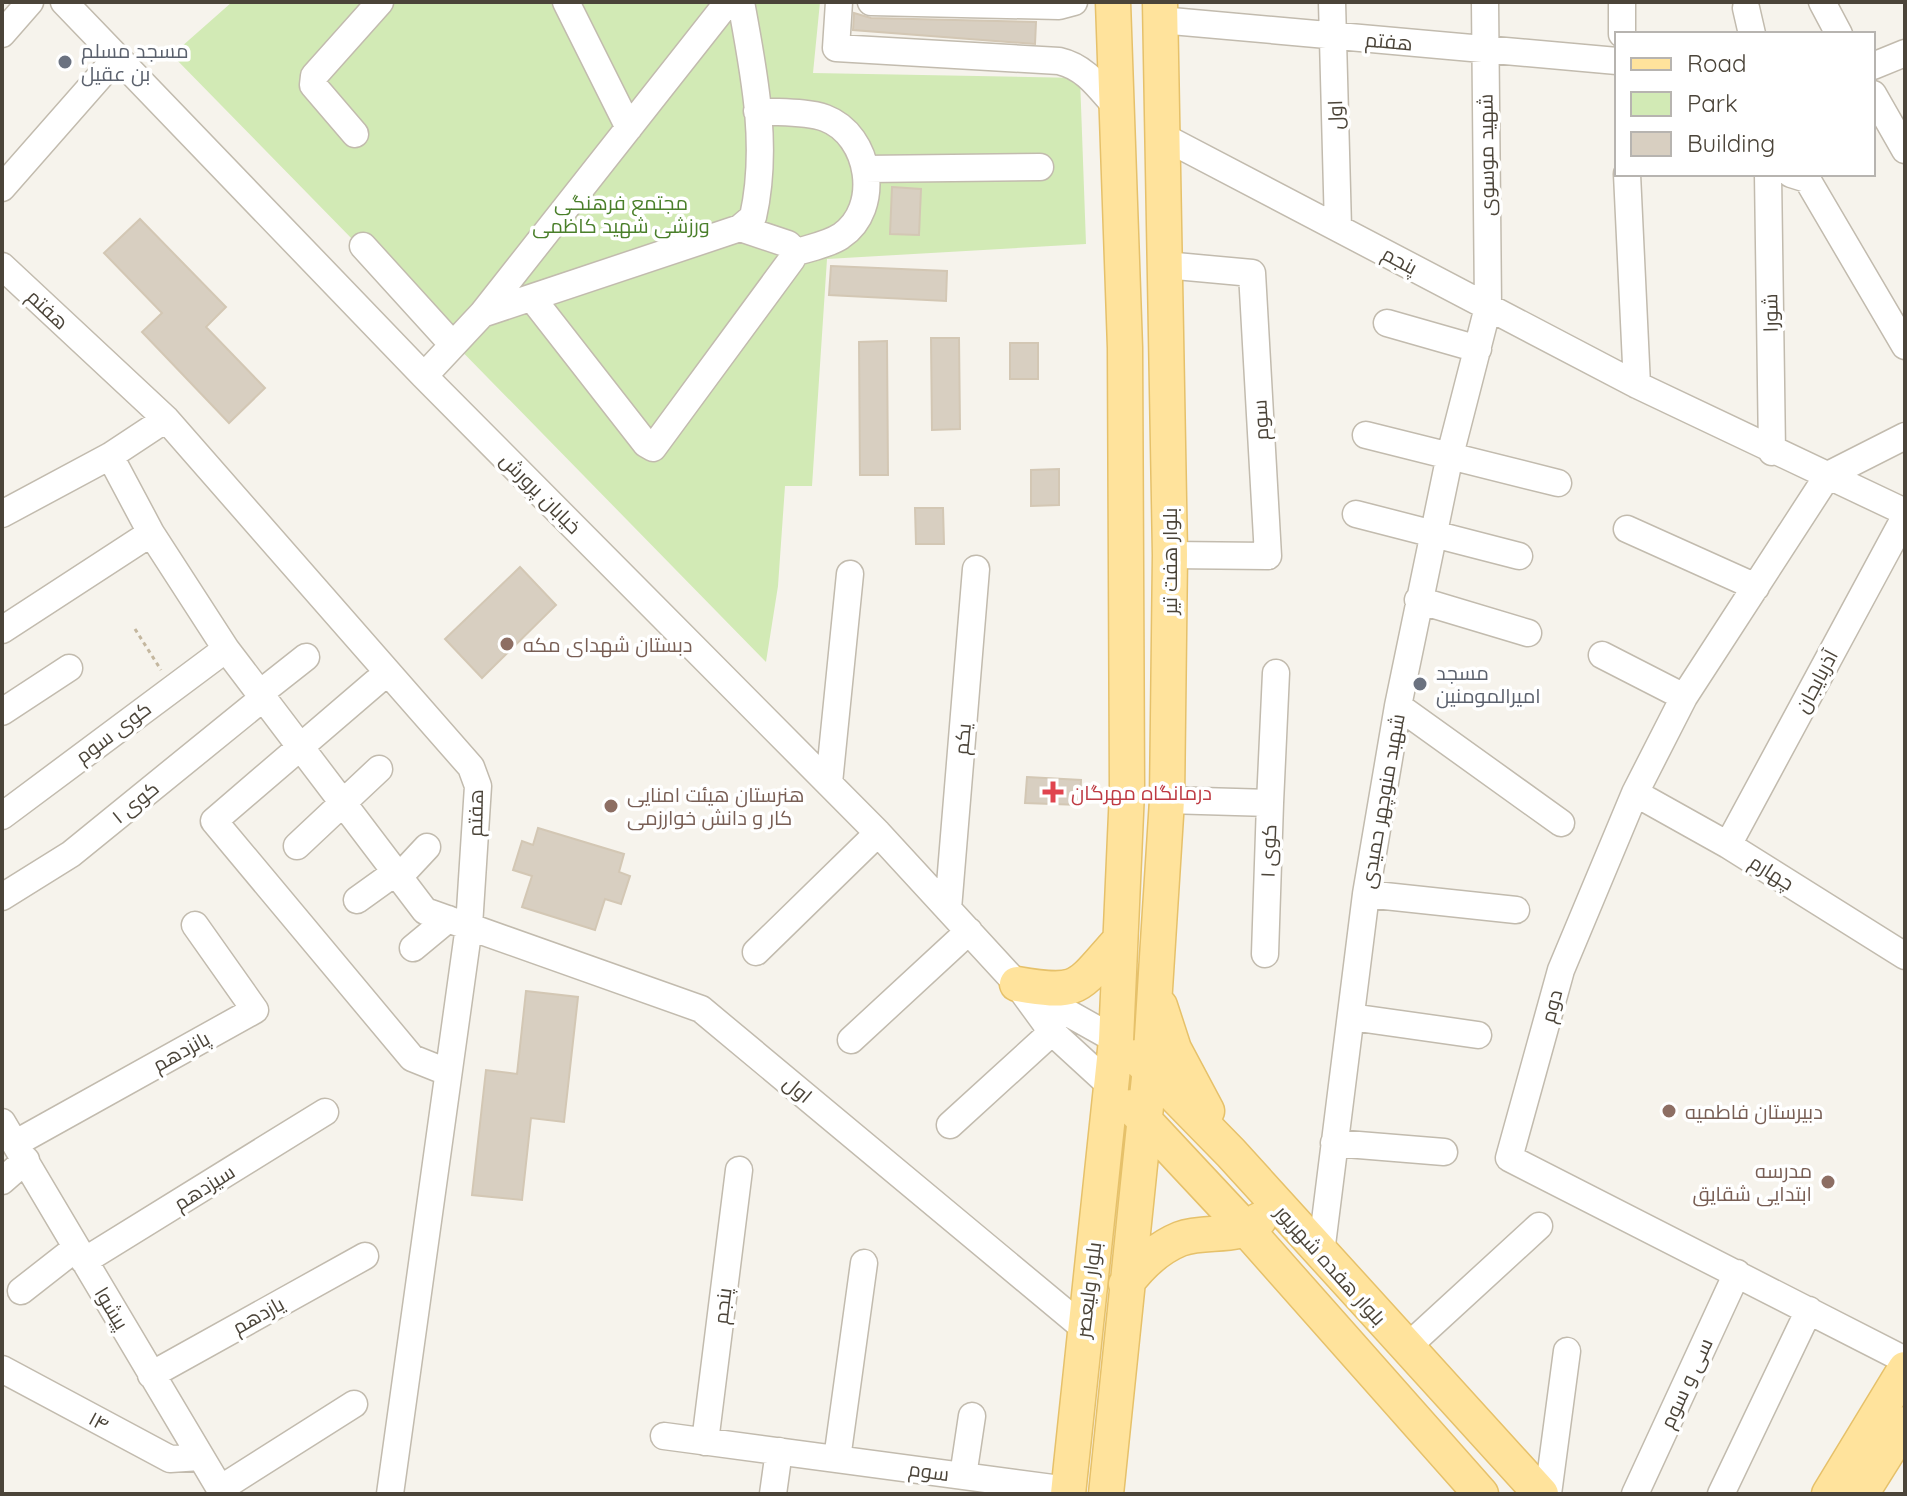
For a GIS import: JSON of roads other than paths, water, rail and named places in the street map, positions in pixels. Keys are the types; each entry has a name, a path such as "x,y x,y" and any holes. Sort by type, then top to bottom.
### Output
{"main road":[{"name":"بلوار هفت تیر","path":"1112,1087 1127,791 1125,348 1113,2"},
{"name":"بلوار هفت تیر","path":"1143,1118 1150,1068 1167,800 1170,555 1160,11"},
{"path":"1125,348 1166,346"},
{"path":"1017,984 1060,991 1079,985 1118,942"},
{"path":"1154,987 1174,1049 1231,1153"},
{"name":"بلوار هفده شهریور","path":"1116,1040 1150,1068 1231,1153 1541,1494"},
{"name":"بلوار ولیعصر","path":"1068,1492 1112,1087"},
{"name":"بلوار هفده شهریور","path":"1112,1087 1248,1231 1481,1494"},
{"name":"بلوار ولیعصر","path":"1106,1494 1143,1118"},
{"path":"1126,1284 1139,1267 1182,1239 1248,1231 1275,1204"},
{"path":"1829,1494 1905,1369"},
{"path":"1861,1494 1905,1424"}],"street":[{"path":"2,34 30,2"},
{"name":"خیابان پرورش","path":"64,2 424,376 878,833 1017,984 1052,1032 1112,1087"},
{"path":"355,134 313,85 314,76 380,2"},
{"path":"566,2 629,128"},
{"path":"424,376 482,314 728,2"},
{"path":"482,314 740,228 753,217 761,153 741,2"},
{"path":"839,2 836,48 1070,63 1094,80 1117,108"},
{"path":"871,2 1059,6 1074,2"},
{"name":"اول","path":"1332,2 1338,228"},
{"name":"شهید موسوی","path":"1485,2 1488,307"},
{"path":"1622,2 1622,32"},
{"path":"1822,2 1838,32"},
{"path":"1746,8 1752,32"},
{"name":"هفتم","path":"1160,11 1332,36 1615,61"},
{"path":"1875,65 1905,53"},
{"path":"2,188 117,57"},
{"path":"1875,98 1905,150"},
{"path":"532,298 646,444 653,448 794,253 841,236 858,216 866,198 861,153 850,136 826,118 757,111"},
{"name":"پنجم","path":"1162,136 1637,385 1905,514"},
{"path":"865,169 1040,167"},
{"path":"1627,176 1637,385"},
{"name":"شورا","path":"1768,176 1772,452"},
{"path":"1797,176 1807,179 1905,346"},
{"path":"740,228 788,244 794,253"},
{"path":"363,246 453,345"},
{"name":"سوم","path":"1165,265 1252,273 1268,556 1170,555"},
{"name":"هفتم","path":"2,266 166,419 471,767 478,786 458,922 447,1072 390,1494"},
{"name":"شهبد منوچهر حمیدی","path":"1321,1253 1366,894 1398,706 1450,455 1488,307"},
{"path":"1387,323 1478,349"},
{"path":"2,514 110,456 166,419"},
{"path":"1366,435 1558,483"},
{"path":"1828,475 1905,436"},
{"name":"اول","path":"110,456 151,533 226,649 425,911 701,1009 1084,1328"},
{"name":"دوم","path":"1828,475 1684,697 1635,793 1561,970 1509,1158 1905,1360"},
{"path":"1356,514 1519,556"},
{"name":"آذربایجان","path":"1728,845 1905,514"},
{"path":"1627,529 1756,587"},
{"path":"2,630 151,533"},
{"name":"یکم","path":"948,909 976,569"},
{"path":"829,783 850,574"},
{"path":"1418,600 1528,633"},
{"name":"کوی سوم","path":"2,816 226,649"},
{"path":"1602,655 1684,697"},
{"name":"کوی ۱","path":"2,897 71,854 306,657"},
{"path":"2,712 69,668"},
{"path":"1270,803 1276,673"},
{"path":"376,682 214,821 412,1058 447,1072"},
{"path":"1398,706 1561,823"},
{"path":"297,846 379,769"},
{"name":"چهارم","path":"1635,793 1901,943"},
{"name":"کوی ۱","path":"1167,800 1270,803 1265,954"},
{"path":"756,952 878,833"},
{"path":"357,900 397,874 427,847"},
{"path":"1366,894 1516,910"},
{"path":"413,948 458,922"},
{"name":"پانزدهم","path":"15,1142 255,1010 195,925"},
{"path":"851,1040 969,931"},
{"name":"خیابان پرورش","path":"1017,984 1116,1040"},
{"path":"1351,1017 1478,1035"},
{"path":"950,1125 1052,1032"},
{"name":"سیزدهم","path":"21,1291 325,1112"},
{"path":"2,1181 15,1142"},
{"name":"پیشوا","path":"15,1142 222,1491"},
{"path":"1334,1143 1444,1152"},
{"name":"پنجم","path":"705,1442 739,1170"},
{"path":"1406,1348 1539,1226"},
{"name":"یازدهم","path":"151,1375 365,1256"},
{"path":"837,1459 864,1263"},
{"name":"سی و سوم","path":"1635,1494 1737,1273"},
{"path":"1721,1494 1809,1310"},
{"path":"1548,1494 1567,1351"},
{"name":"۱۴","path":"2,1369 170,1459 200,1457"},
{"path":"222,1491 354,1404"},
{"path":"963,1476 972,1416"},
{"name":"سوم","path":"664,1436 837,1459 910,1482 963,1476 1068,1492"},
{"path":"773,1494 779,1451"}],"place":[{"name":"مسجد مسلم بن عقیل","path":"65,62"},
{"name":"دبستان شهدای مکه","path":"507,644"},
{"name":"مسجد امیرالمومنین","path":"1420,684"},
{"name":"درمانگاه مهرگان","path":"1053,792"},
{"name":"هنرستان هیئت امنایی کار و دانش خوارزمی","path":"611,806"},
{"name":"دبیرستان فاطمیه","path":"1669,1111"},
{"name":"مدرسه ابتدایی شقایق","path":"1828,1182"}],"park label":[{"name":"مجتمع فرهنگی ورزشی شهید کاظمی","path":"621,214"}]}
